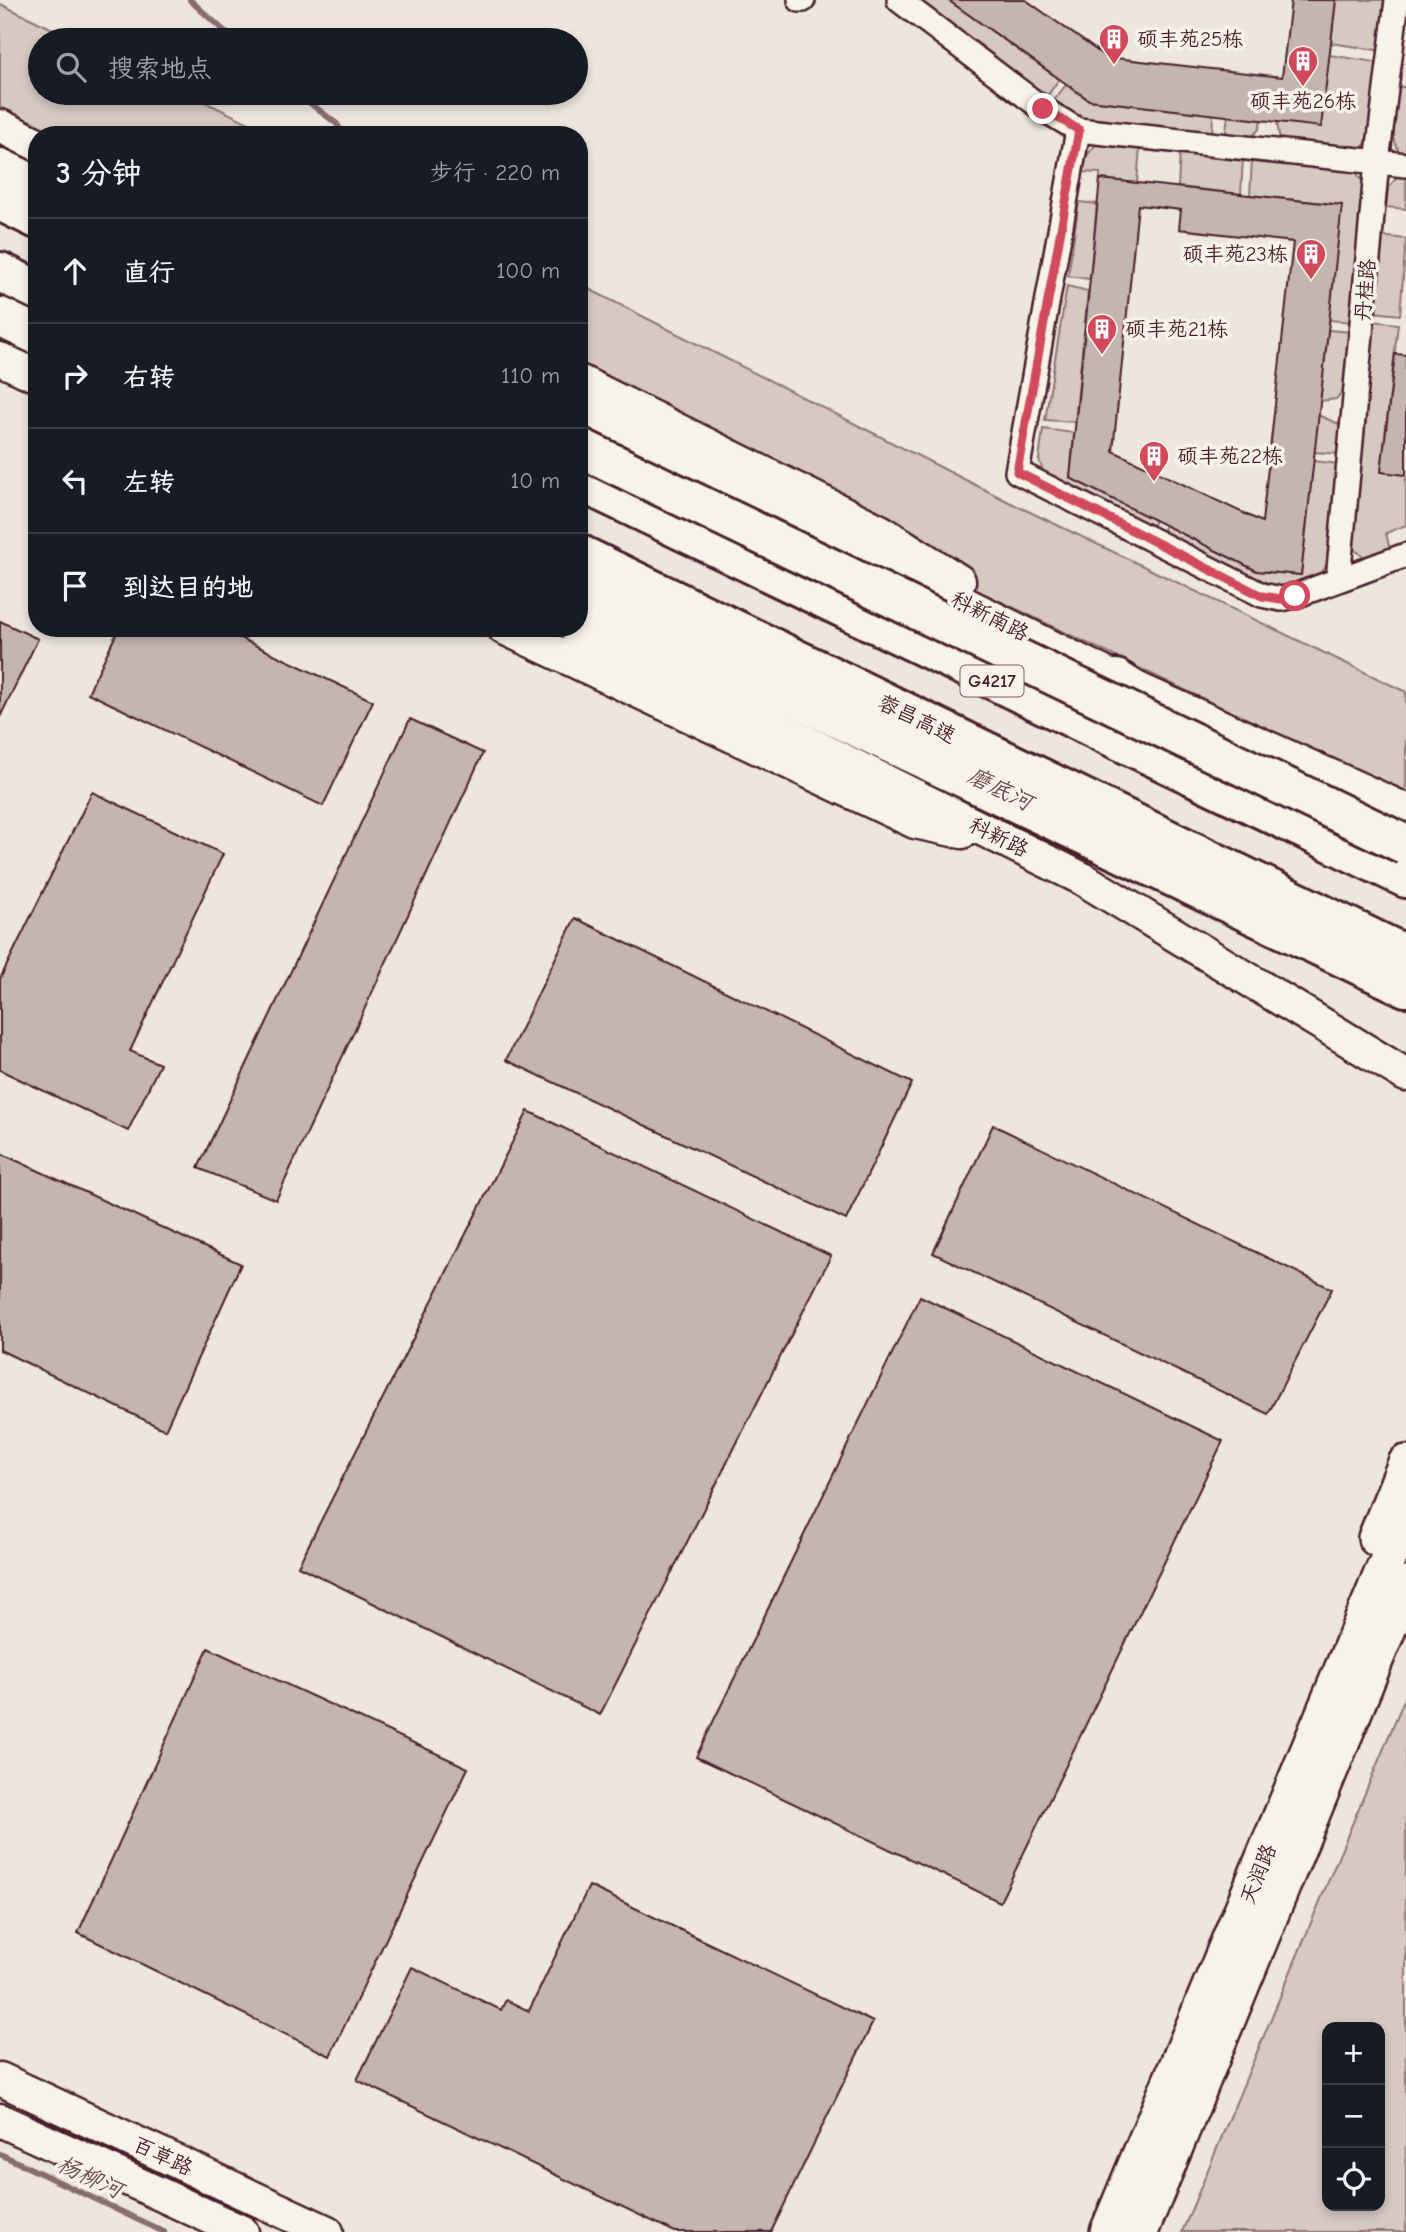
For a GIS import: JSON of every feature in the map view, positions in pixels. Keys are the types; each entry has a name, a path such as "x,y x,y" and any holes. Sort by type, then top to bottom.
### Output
{"highway":[{"path":"0,168 28,182"},
{"path":"0,181 28,191"},
{"path":"0,201 28,215"},
{"path":"0,272 28,286"},
{"path":"0,317 28,331"},
{"path":"588,451 1406,845"},
{"name":"G4217","path":"588,485 1406,878"},
{"name":"蓉昌高速","path":"588,558 1406,955"},
{"path":"588,600 1406,987"},
{"path":"1116,679 1406,864"}],"main road":[{"path":"0,126 28,140"},
{"path":"0,359 28,372"},
{"path":"588,385 880,531 1116,679"},
{"name":"科新南路","path":"588,415 1116,679 1406,810"},
{"name":"科新路","path":"588,634 1083,879 1406,1074"},
{"path":"523,637 915,822 1006,841"},
{"path":"1254,1919 1270,1796 1406,1464"},
{"name":"天润路","path":"1140,2232 1254,1919 1395,1578 1406,1516"},
{"path":"1254,1919 1325,1831 1406,1646"},
{"name":"天润路","path":"1108,2232 1254,1919"},
{"name":"百草路","path":"0,2080 327,2232"},
{"name":"百草路","path":"0,2120 243,2232"}],"street":[{"path":"899,0 1043,109 1079,130 1406,165"},
{"name":"丹桂路","path":"1338,580 1377,162 1397,0"},
{"path":"1079,130 1017,472 1262,596 1281,599 1295,596 1406,555"}],"shaded area":[{"path":"914,0 948,0 1059,79 1046,98"},
{"path":"1336,0 1389,0 1383,51 1331,43"},
{"path":"0,4 51,28 28,28 28,105 211,105 255,126 28,128 0,114"},
{"path":"1329,55 1382,63 1372,138 1357,152 1280,142 1277,122"},
{"path":"1066,85 1089,100 1213,114 1212,138 1091,126 1051,104"},
{"path":"1397,87 1406,87 1406,159 1399,152 1393,135"},
{"path":"1228,115 1261,120 1259,129 1249,140 1225,139"},
{"path":"1097,143 1140,147 1137,183 1100,179 1100,173 1083,172 1086,157"},
{"path":"1180,150 1243,157 1241,194 1178,187"},
{"path":"1252,159 1355,171 1366,186 1354,322 1329,320 1341,205 1250,195"},
{"path":"1406,175 1406,209 1386,207 1388,189 1397,177"},
{"path":"1079,202 1097,204 1090,279 1068,276"},
{"path":"1379,236 1406,239 1400,315 1374,312"},
{"path":"1067,286 1088,291 1075,422 1045,420"},
{"path":"588,289 1009,502 1406,692 1406,796 588,403"},
{"path":"1373,321 1398,324 1381,472 1406,475 1406,525 1386,533 1390,550 1365,558 1350,546"},
{"path":"1328,330 1353,332 1348,386 1336,399 1320,401"},
{"path":"1318,415 1339,424 1342,437 1340,454 1314,452"},
{"path":"1043,429 1074,433 1070,478 1155,520 1151,529 1045,476 1039,460"},
{"path":"1313,461 1339,464 1329,558 1320,573 1305,582 1287,587 1270,586 1161,534 1165,525 1257,571 1301,575"},
{"path":"1406,1695 1406,2232 1182,2232"}],"building":[{"name":"硕丰苑25栋","path":"948,0 1026,0 1106,57 1282,77 1291,0 1336,0 1321,127 1089,100"},
{"path":"1100,179 1342,205 1301,575 1257,571 1070,478","holes":["1138,205 1181,210 1179,229 1293,242 1262,522 1113,451"]},
{"path":"1395,354 1406,355 1406,475 1381,472"},
{"path":"0,621 28,634 28,637 38,639 0,717"},
{"path":"115,637 238,637 373,701 323,806 88,693"},
{"path":"410,719 483,753 276,1200 198,1168"},
{"path":"92,792 223,854 130,1051 160,1064 128,1131 0,1070 0,979"},
{"path":"575,918 912,1083 846,1220 506,1060"},
{"path":"528,1111 831,1256 600,1715 298,1566"},
{"path":"993,1125 1332,1289 1268,1414 933,1253"},
{"path":"0,1153 241,1264 165,1430 0,1350"},
{"path":"920,1296 1223,1441 1000,1902 696,1757"},
{"path":"208,1648 468,1768 330,2056 78,1933"},
{"path":"589,1886 873,2022 771,2232 675,2232 357,2080 412,1967 501,2010 506,2000 529,2011"}],"waterway":[{"name":"磨底河","path":"190,0 221,28"},
{"name":"磨底河","path":"312,105 338,126"},
{"name":"杨柳河","path":"0,2154 164,2232"}],"place":[{"name":"硕丰苑25栋","path":"1114,66"},
{"name":"硕丰苑26栋","path":"1303,88"},
{"name":"硕丰苑23栋","path":"1311,281"},
{"name":"硕丰苑21栋","path":"1102,356"},
{"name":"硕丰苑22栋","path":"1154,483"}],"route":[{"path":"1043,109 1079,130 1017,472 1262,596 1281,599 1295,596"}]}
